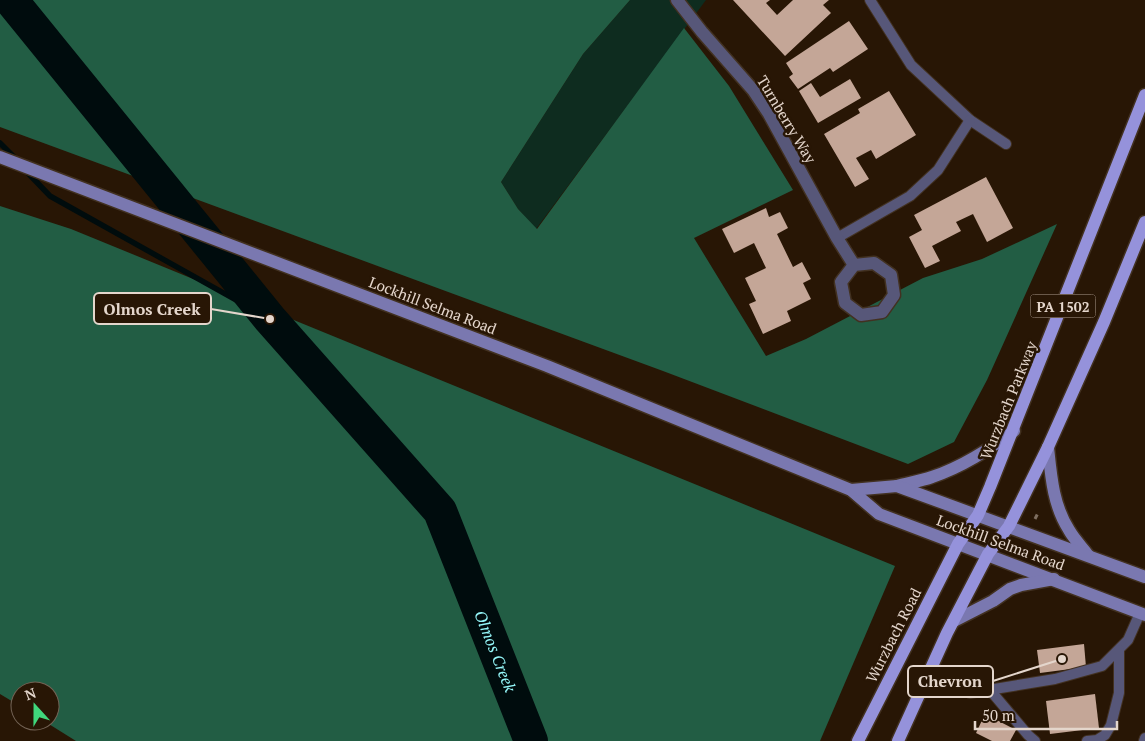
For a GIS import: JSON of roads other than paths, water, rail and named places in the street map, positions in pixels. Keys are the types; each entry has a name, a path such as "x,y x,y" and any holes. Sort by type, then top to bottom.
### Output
{"main road":[{"name":"Wurzbach Parkway","path":"958,544 978,515 1014,431 1145,95"},
{"name":"Lockhill Selma Road","path":"0,158 547,366 852,490 879,514 1142,614"},
{"name":"PA 1502","path":"988,554 1009,526 1048,447 1104,322 1145,222"},
{"path":"897,486 931,478 955,467 992,447 1014,431"},
{"path":"1048,447 1051,478 1058,508 1069,531 1088,555"},
{"name":"Lockhill Selma Road","path":"852,490 897,486 1145,577"},
{"name":"Wurzbach Road","path":"858,741 958,544"},
{"path":"898,741 927,675 988,554"},
{"path":"954,620 1010,589 1054,579"}],"street":[{"name":"Turnberry Way","path":"677,0 702,32 753,90 769,114 836,238 854,265"},
{"path":"874,263 891,274 894,295 882,312 861,315 845,303 842,282 854,265 874,263"}],"lane":[{"path":"870,0 911,65 970,120 1006,144"},
{"path":"836,238 910,196 938,170 970,120"},
{"path":"927,675 970,693 1056,679 1102,666 1128,640 1142,614"},
{"path":"1087,741 1097,740 1105,735 1111,725 1119,692 1119,650"},
{"path":"990,690 1035,741"}],"waterway":[{"name":"Olmos Creek","path":"11,0 270,319 440,511 531,741"},
{"path":"0,143 16,159"},
{"path":"27,172 50,196 270,319"}],"place":[{"name":"Olmos Creek","path":"270,319"},
{"name":"Chevron","path":"1062,659"}]}
